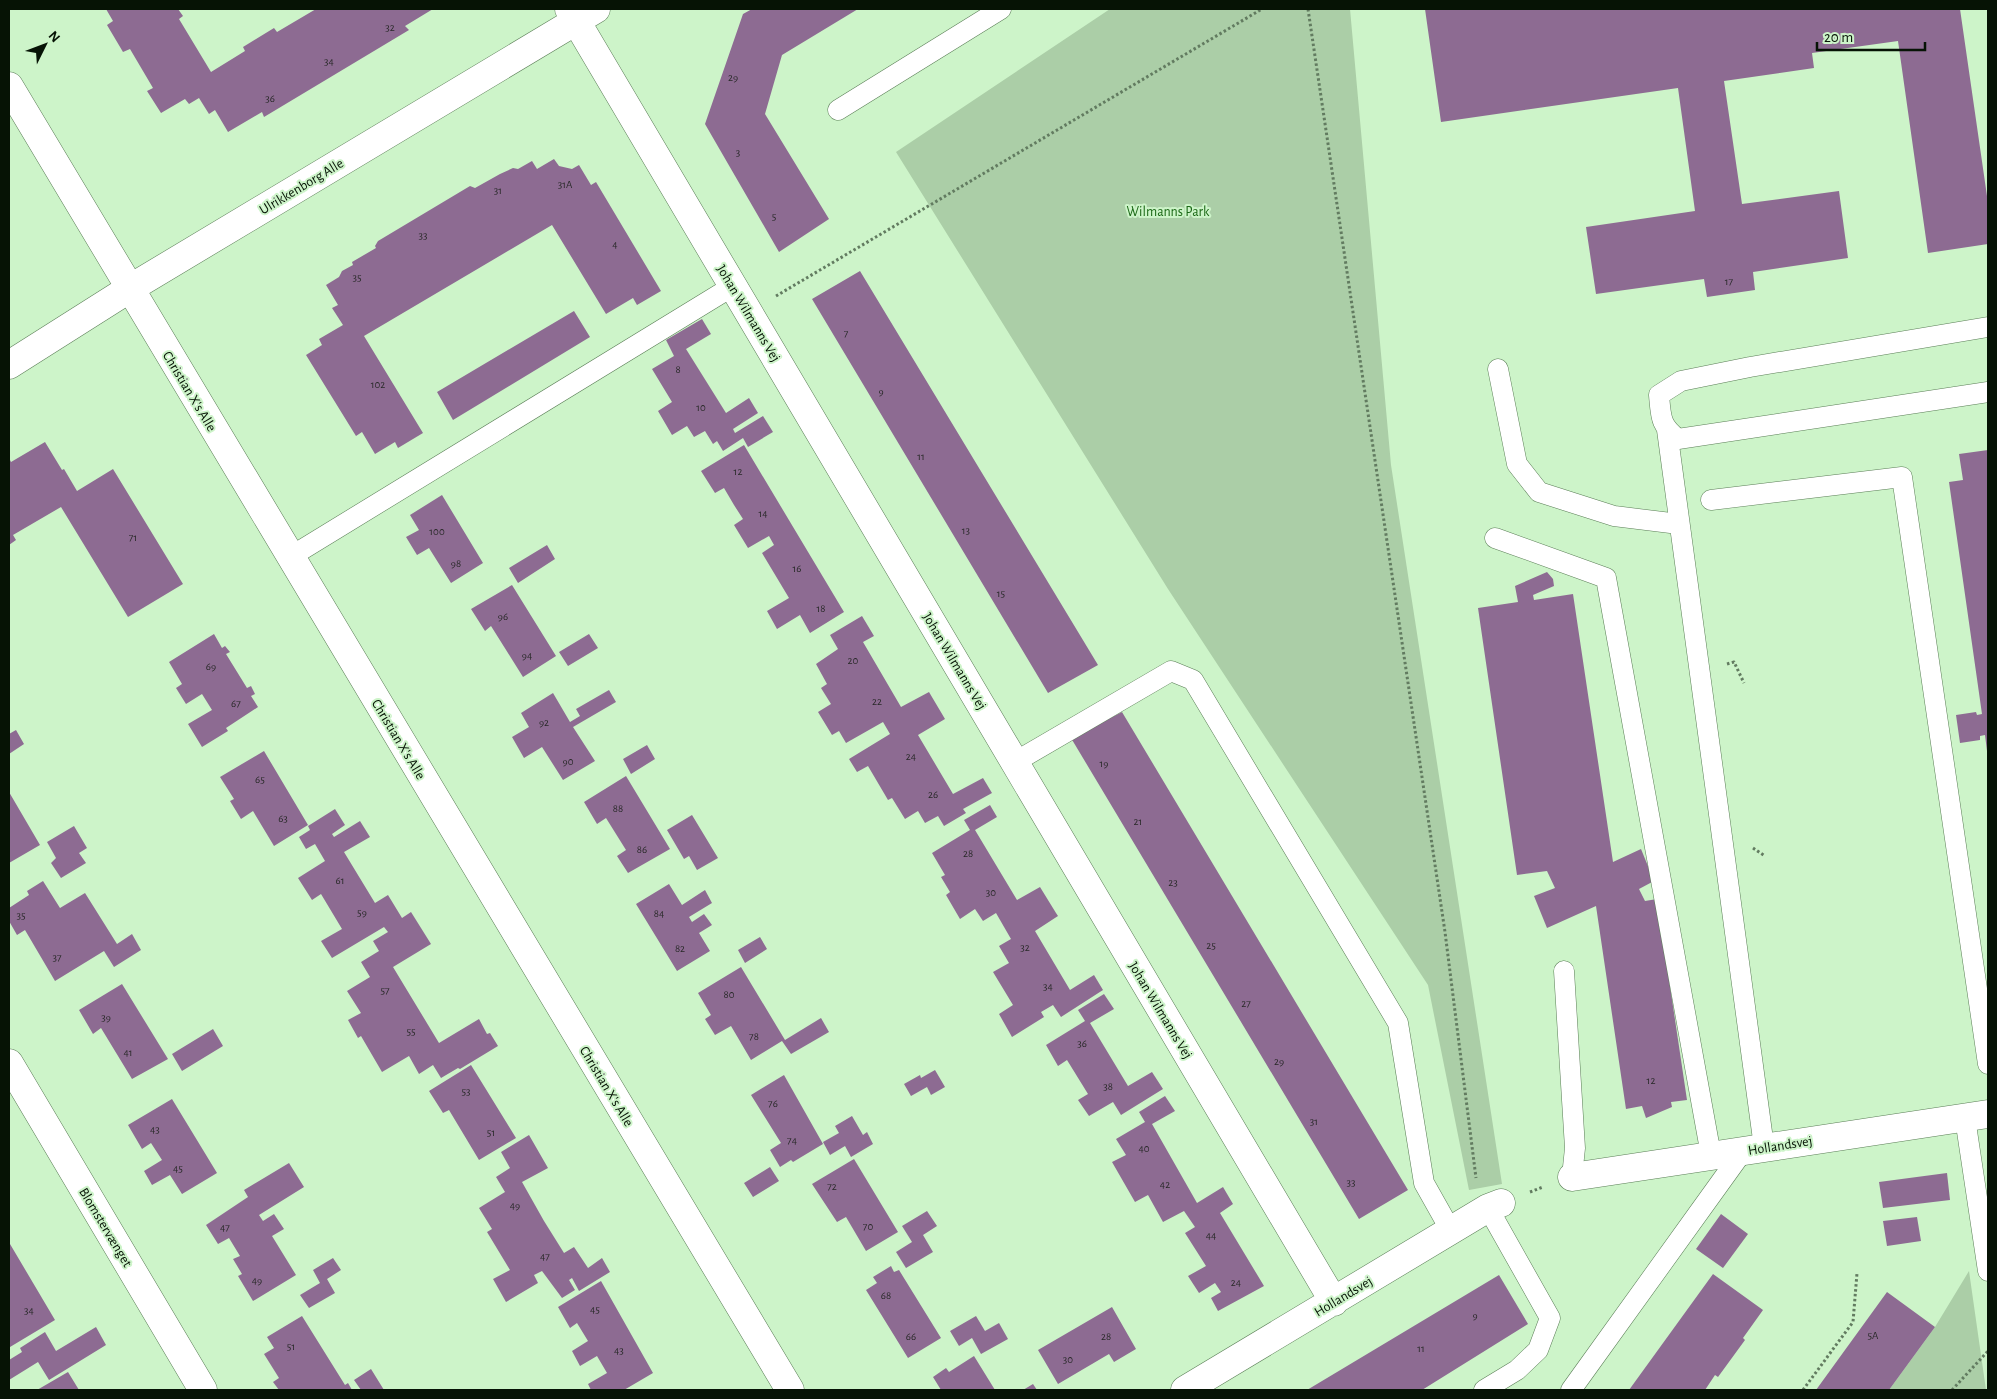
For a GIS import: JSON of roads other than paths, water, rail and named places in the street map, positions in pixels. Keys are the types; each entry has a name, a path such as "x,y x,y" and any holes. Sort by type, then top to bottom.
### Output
{"street":[{"name":"Johan Wilmanns Vej","path":"580,13 733,286 1334,1302"},
{"name":"Ulrikkenborg Alle","path":"9,365 129,289 580,13"},
{"name":"Christian X's Alle","path":"9,86 790,1390"},
{"name":"Blomstervænget","path":"9,1064 203,1390"},
{"name":"Hollandsvej","path":"1572,1177 1976,1116"},
{"name":"Hollandsvej","path":"1185,1390 1490,1208"}],"lane":[{"path":"838,110 1001,9"},
{"path":"290,557 733,286"},
{"path":"1988,328 1750,367 1681,381 1659,395 1662,422 1667,430 1678,439 1988,392"},
{"path":"1498,369 1517,464 1539,492 1614,516 1680,524"},
{"path":"1571,1390 1754,1149 1680,524 1667,430"},
{"path":"1711,500 1902,477 1988,1064"},
{"path":"1496,538 1606,578 1711,1155"},
{"path":"1015,762 1171,671 1193,680 1398,1023 1424,1183 1451,1231"},
{"path":"1564,971 1575,1148 1572,1177"},
{"path":"1976,1116 1988,1271"},
{"path":"1484,1390 1517,1370 1538,1350 1550,1318 1490,1208"}],"park label":[{"name":"Wilmanns Park","path":"1168,211"}]}
